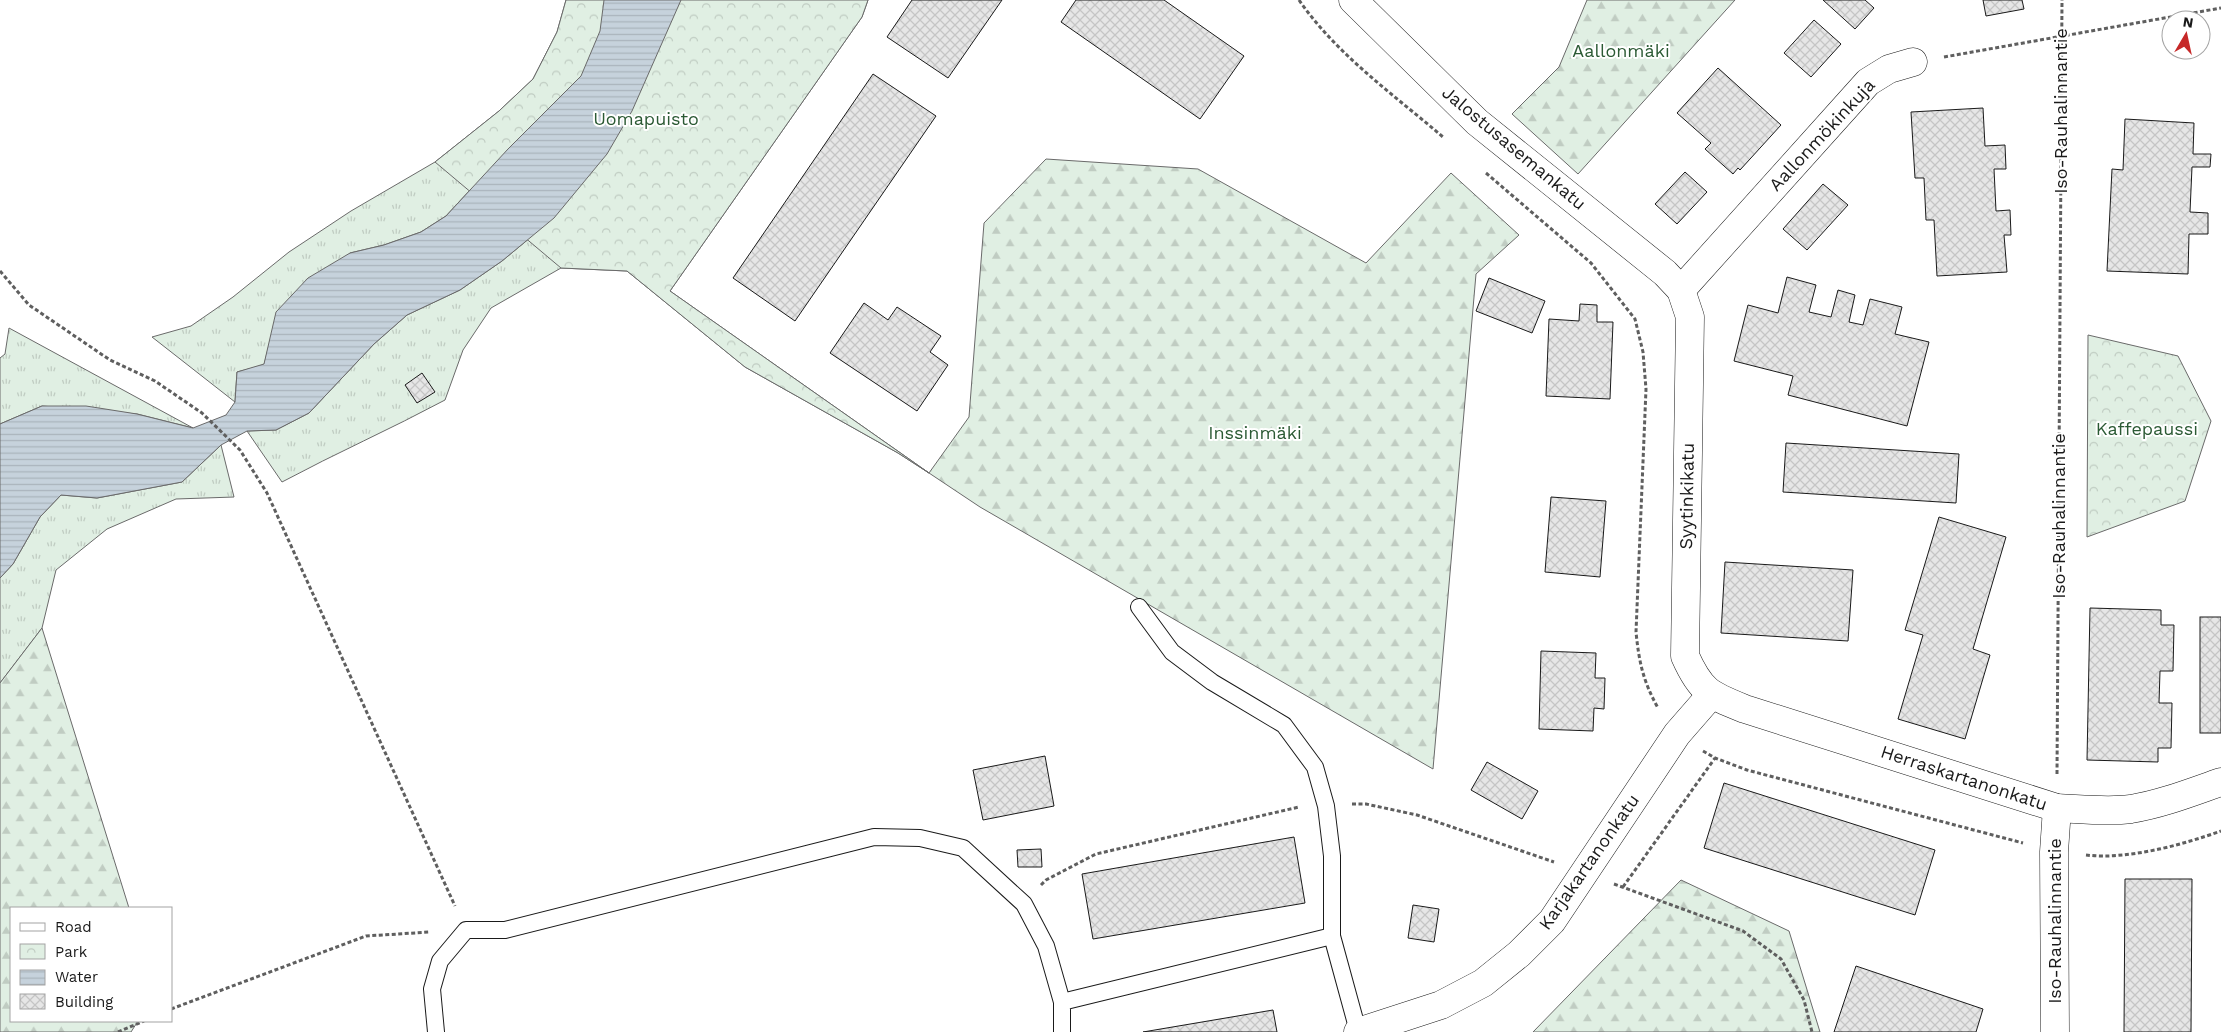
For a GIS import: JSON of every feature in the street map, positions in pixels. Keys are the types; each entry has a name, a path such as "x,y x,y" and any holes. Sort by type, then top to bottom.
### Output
{"street":[{"name":"Jalostusasemankatu","path":"1353,0 1477,122 1665,273 1681,290"},
{"name":"Aallonmökinkuja","path":"1681,290 1868,82 1890,69 1912,62"},
{"name":"Syytinkikatu","path":"1681,290 1690,318 1685,656 1693,675 1711,695"},
{"name":"Herraskartanonkatu","path":"1711,695 1745,709 2057,808 2131,809 2166,801 2221,782"},
{"name":"Karjakartanonkatu","path":"1358,1031 1441,1005 1483,983 1519,954 1552,921 1677,734 1711,695"},
{"name":"Iso-Rauhalinnantie","path":"2054,1032 2054,852 2057,808"}],"lane":[{"path":"1139,607 1172,652 1212,682 1284,725 1315,767 1326,806 1332,856 1332,936 1358,1031"},
{"path":"436,1032 432,990 440,961 466,930 505,930 874,837 920,838 963,848 1024,904 1046,946 1062,1002 1062,1032"},
{"path":"1062,1002 1332,936"}],"path":[{"name":"Iso-Rauhalinnantie","path":"2057,808 2062,0"},
{"path":"1912,62 2221,8"},
{"path":"0,271 29,305 110,360 155,381 202,413 240,450 266,493 466,930 366,936 172,1009"},
{"path":"1623,887 1715,758"},
{"path":"1024,904 1046,880 1096,854 1302,806 1366,804 1416,815 1584,872 1743,931 1781,959 1804,1000 1812,1032"},
{"path":"118,1032 142,1022"}],"green space":[{"path":"566,0 604,0 508,149 446,216 421,232 384,245 350,253 270,341 264,365 237,372 235,402 152,337 191,326 233,297 289,252 351,211 435,162 499,111 533,79 557,32"},
{"name":"Uomapuisto","path":"566,0 868,0 862,17 670,291 929,473 898,453 745,367 627,271 561,268 435,162 499,111 533,79 557,32"},
{"path":"868,0 862,17 670,291 929,473 898,453 745,367 627,271 561,268 491,308 463,350 445,400 282,482 247,431 276,430 309,413 374,344 407,315 460,290 502,261 554,218"},
{"name":"Aallonmäki","path":"1587,0 1735,0 1578,174 1512,114 1559,67"},
{"name":"Inssinmäki","path":"1046,159 1198,169 1366,263 1451,173 1519,235 1476,274 1433,769 980,507 929,473 969,417 984,223"},
{"path":"9,328 193,428 137,414 42,406 0,424 0,358 5,354"},
{"name":"Kaffepaussi","path":"2088,335 2178,356 2211,421 2185,501 2087,537"},
{"path":"221,445 234,497 176,499 107,529 56,570 42,628 0,683 0,578 13,564 40,517 61,495 97,498 182,482"},
{"path":"42,628 129,907 10,907 10,1022 137,1022 131,1032 0,1032 0,683"},
{"path":"1681,880 1789,931 1820,1032 1533,1032"}],"water":[{"path":"604,0 681,0 632,111 607,154 554,218 502,261 460,290 407,315 374,344 309,413 276,430 247,431 221,445 182,482 97,498 61,495 40,517 13,564 0,578 0,424 42,406 86,406 137,414 193,428 226,415 235,402 237,372 264,364 276,312 308,278 350,253 384,245 421,232 446,216 508,149 581,76 600,31"}],"building":[{"path":"912,0 1002,0 948,78 887,37"},
{"path":"1076,0 1164,0 1244,56 1200,119 1061,22"},
{"path":"1823,0 1865,0 1874,8 1855,29"},
{"path":"1983,0 2022,0 2024,9 1986,16"},
{"path":"1814,20 1841,44 1811,77 1784,53"},
{"path":"1718,68 1781,125 1740,170 1738,168 1733,174 1705,149 1711,143 1677,113"},
{"path":"873,74 936,116 795,321 733,278"},
{"path":"1983,108 1985,146 2005,145 2006,169 1994,169 1996,211 2010,210 2011,235 2004,235 2007,272 1937,276 1934,220 1926,220 1924,178 1915,178 1911,112"},
{"path":"2125,119 2194,123 2193,154 2211,154 2210,167 2192,167 2190,212 2208,213 2208,234 2189,234 2188,274 2107,271 2112,169 2123,170"},
{"path":"1685,172 1707,192 1677,224 1655,204"},
{"path":"1823,184 1848,205 1807,250 1783,229"},
{"path":"1787,277 1816,285 1809,312 1831,317 1838,290 1855,295 1849,322 1863,325 1870,299 1902,307 1895,334 1929,342 1907,426 1788,395 1793,376 1734,361 1748,305 1778,313"},
{"path":"1489,278 1545,301 1532,333 1476,311"},
{"path":"864,303 888,320 897,307 941,336 930,352 948,365 917,411 830,353"},
{"path":"1580,304 1597,305 1597,322 1613,322 1610,399 1546,396 1549,319 1579,321"},
{"path":"422,373 435,392 417,403 405,385"},
{"path":"1786,443 1959,454 1956,503 1783,492"},
{"path":"1551,497 1606,501 1600,577 1545,572"},
{"path":"1939,517 2006,537 1973,649 1990,655 1965,739 1898,719 1923,635 1905,630"},
{"path":"1725,562 1853,570 1848,641 1721,633"},
{"path":"2090,608 2161,610 2161,625 2174,625 2173,671 2160,671 2159,703 2172,703 2171,748 2158,748 2158,762 2087,760"},
{"path":"2200,617 2221,617 2221,733 2200,733"},
{"path":"1541,651 1596,653 1595,678 1605,678 1604,709 1594,708 1593,731 1539,729"},
{"path":"1045,756 1054,806 983,820 973,770"},
{"path":"1487,762 1538,791 1522,819 1471,790"},
{"path":"1724,783 1935,850 1915,915 1704,848"},
{"path":"1294,837 1305,903 1093,939 1082,874"},
{"path":"1041,849 1042,867 1018,867 1017,850"},
{"path":"2125,879 2192,879 2191,1032 2124,1032"},
{"path":"1413,905 1439,909 1434,942 1408,938"},
{"path":"1856,966 1983,1009 1976,1032 1834,1032"},
{"path":"1273,1010 1277,1032 1143,1032"}]}
